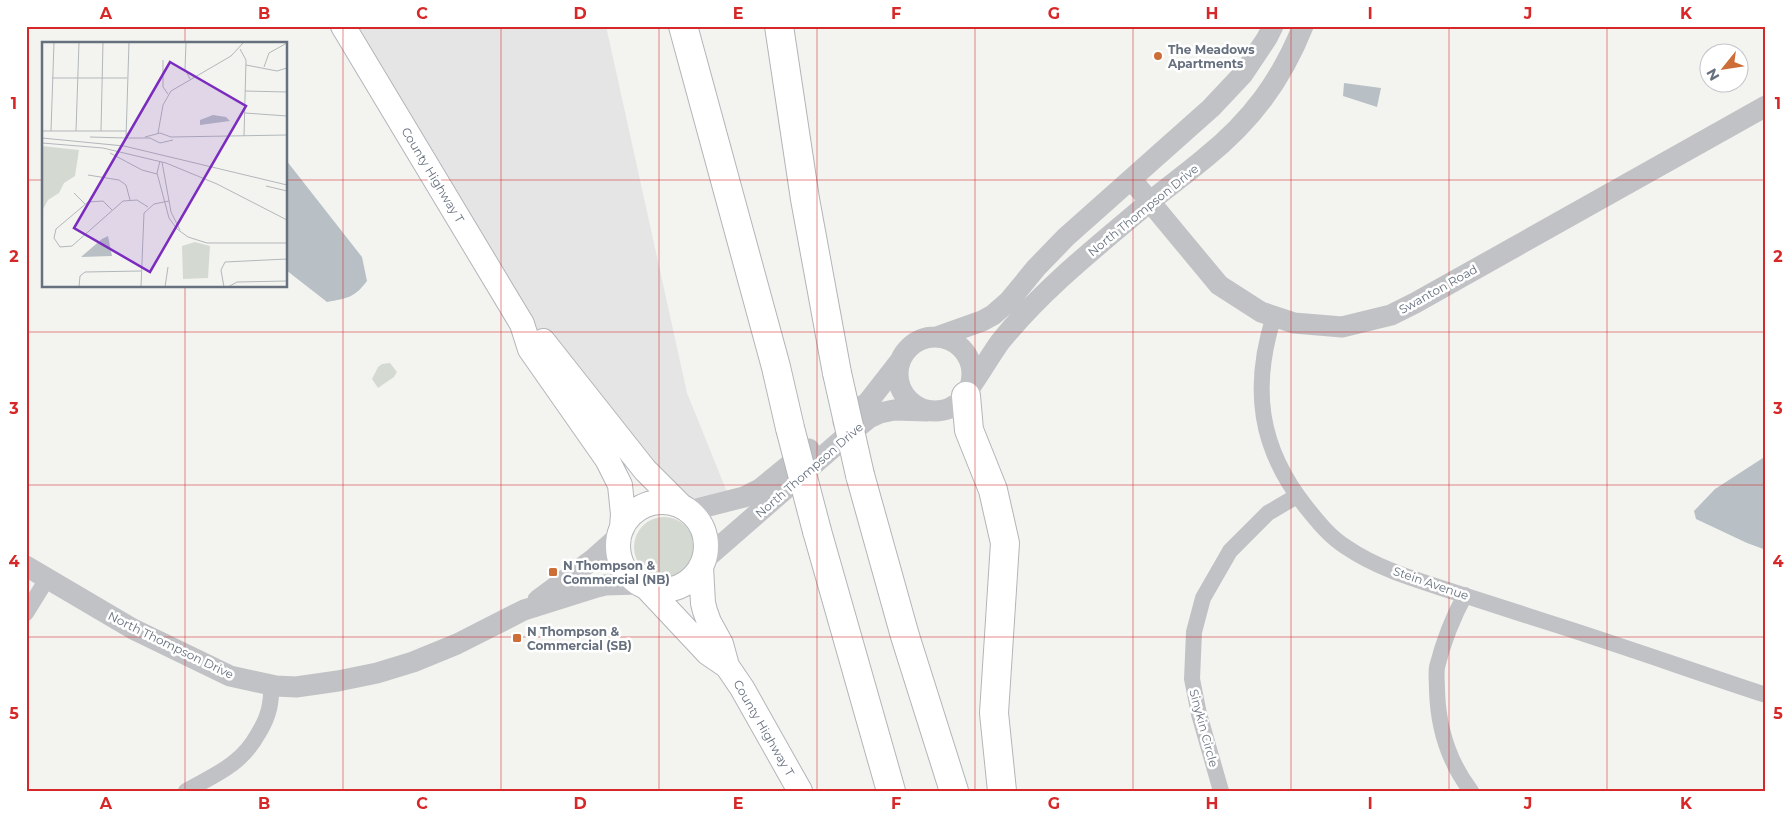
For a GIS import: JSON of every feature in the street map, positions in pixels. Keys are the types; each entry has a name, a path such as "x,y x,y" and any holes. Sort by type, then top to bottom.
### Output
{"highway":[{"path":"683,26 773,357 817,531 891,791"},
{"path":"779,26 805,199 837,373 860,475 905,636 954,791"},
{"path":"968,391 969,430 993,490 1005,544 994,713 1002,791"}],"main road":[{"name":"County Highway T","path":"343,26 522,324 530,349 614,471 620,484 623,514 620,532"},
{"name":"County Highway T","path":"522,324 542,340 645,470 685,508"},
{"path":"658,502 673,503 685,508 697,519 704,532 706,546 703,564 688,582 678,587 663,590 644,586 628,574 620,560 618,552 620,532 630,515 643,506 658,502"},
{"name":"County Highway T","path":"703,564 703,603 721,644 727,666 742,688 800,791"},
{"name":"County Highway T","path":"644,586 708,653 727,666"}],"street":[{"path":"937,337 948,339 966,353 971,364 972,375 968,391 958,404 938,412 927,411 915,406 906,397 900,386 898,373 900,361 906,350 925,338 937,337 982,321 993,315 1009,301 1066,236 1211,108 1243,74 1273,26"},
{"name":"North Thompson Drive","path":"968,391 999,344 1048,290 1149,202 1206,158 1233,134 1268,94 1292,54 1303,26"},
{"name":"Swanton Road","path":"1131,179 1219,284 1261,312 1294,323 1342,327 1391,315 1415,304 1766,106"},
{"name":"Stein Avenue","path":"1274,316 1267,339 1262,368 1261,389 1266,434 1279,467 1297,496 1331,535 1360,556 1406,577 1766,695"},
{"name":"North Thompson Drive","path":"685,508 744,498 760,489 868,402 900,361"},
{"name":"North Thompson Drive","path":"703,564 869,418 894,410 927,411"},
{"name":"Sinykin Circle","path":"1221,791 1198,714 1192,679 1194,632 1203,598 1230,551 1268,513 1297,496"},
{"name":"North Thompson Drive","path":"524,610 592,560 620,532"},
{"name":"North Thompson Drive","path":"26,566 133,630 230,676 272,685 296,687 338,681 413,662 457,644 524,610 597,587 605,585 644,586"},
{"path":"26,613 47,579"},
{"path":"1464,595 1456,611 1437,669 1438,712 1446,746 1460,777 1471,791"},
{"path":"186,791 241,758 255,740 265,722 269,710 272,685"}],"shaded area":[{"path":"343,26 606,26 687,393 731,502 689,511 542,340"},
{"path":"1344,83 1381,88 1377,107 1343,96"},
{"path":"288,163 362,257 367,281 354,294 327,302 288,272"},
{"path":"390,363 397,372 394,377 378,388 372,379 378,367 382,364"},
{"path":"1766,456 1766,550 1696,519 1694,511 1715,489"},
{"path":"658,517 670,517 681,522 689,530 694,541 692,559 681,572 670,577 658,577 647,572 639,564 634,553 634,541 639,530 647,522"}],"place":[{"name":"The Meadows Apartments","path":"1158,56"},
{"name":"N Thompson & Commercial (NB)","path":"553,572"},
{"name":"N Thompson & Commercial (SB)","path":"517,638"}]}
